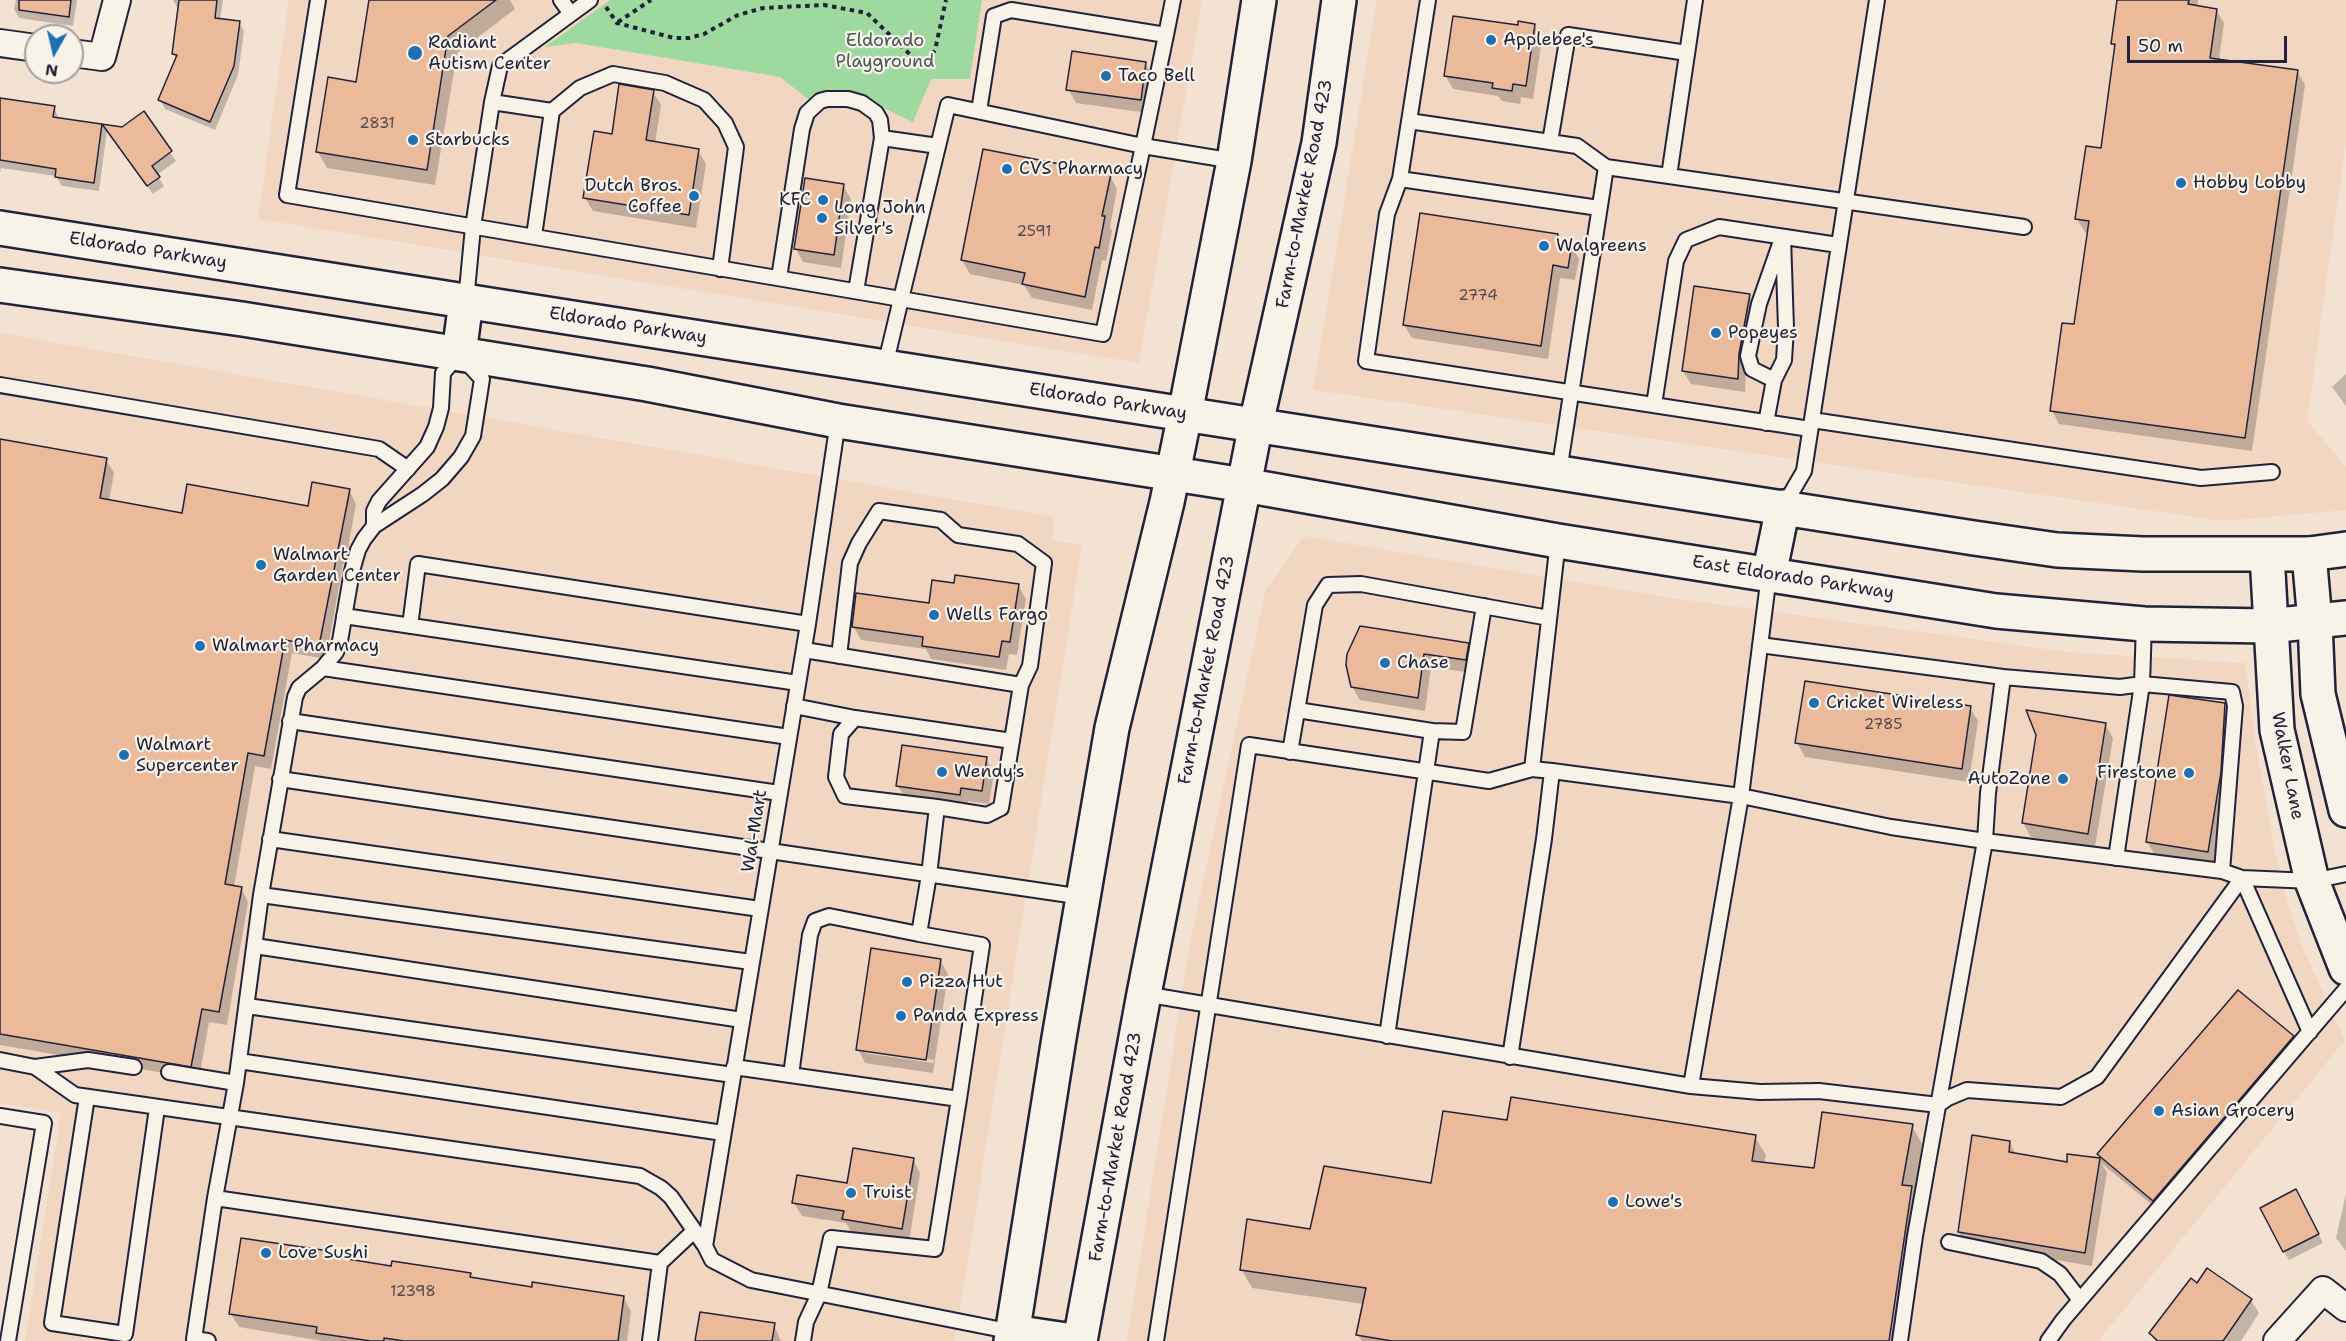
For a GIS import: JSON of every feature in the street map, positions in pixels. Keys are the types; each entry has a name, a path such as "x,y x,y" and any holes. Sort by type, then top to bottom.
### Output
{"main road":[{"path":"1073,1341 1012,1336 1112,728 1173,474 1234,161 1259,0"},
{"name":"Farm-to-Market Road 423","path":"1080,1341 1143,994 1256,424 1319,143 1339,0"},
{"name":"Eldorado Parkway","path":"0,228 1256,424"},
{"path":"0,285 242,319 647,384 838,421 1244,485"},
{"path":"459,354 466,301"},
{"path":"1256,424 2057,549 2144,554 2267,555 2309,554 2346,549"},
{"name":"East Eldorado Parkway","path":"1244,485 1558,541 1996,611 2144,624 2269,626 2331,620"},
{"path":"1769,575 1783,507"},
{"path":"2309,554 2331,620 2318,694 2346,810"},
{"name":"Walker Lane","path":"2267,555 2269,626 2277,730 2312,881 2346,968"}],"street":[{"path":"84,55 102,57 117,0"},
{"path":"0,43 24,46"},
{"path":"2277,1341 2323,1290 2346,1308"}],"lane":[{"path":"318,0 287,195 1103,334 1173,0"},
{"path":"561,0 571,14"},
{"path":"466,301 473,228 492,102 500,66 590,0"},
{"path":"1428,0 1400,179 1387,214 1366,361 1767,423 1811,424 2201,478 2272,472"},
{"path":"1669,176 1695,0"},
{"path":"1783,507 1804,471 1878,0"},
{"path":"979,111 994,16 1011,10 1166,35"},
{"path":"1551,142 1568,35 1687,53"},
{"path":"534,236 552,111 580,88 613,74 665,83 704,100 725,123 736,147 720,269"},
{"path":"779,278 802,129 807,113 820,101 848,99 862,103 876,113 880,120 882,138 856,291"},
{"path":"492,102 552,111"},
{"path":"885,366 948,105 1143,146 1234,161"},
{"path":"1409,121 1577,146 1605,167 2024,227"},
{"path":"882,138 938,146"},
{"path":"1559,472 1605,167"},
{"path":"1400,179 1599,208"},
{"path":"1654,405 1676,261 1686,240 1719,227 1838,245"},
{"path":"1767,423 1774,380 1784,360 1786,328 1783,237"},
{"path":"1774,380 1752,369 1748,356 1759,304 1783,237"},
{"path":"208,1341 194,1339 215,1198 236,1083 261,895 290,721 299,688 330,661 340,642 358,550 374,525 433,487 461,457 473,436 482,379 459,354 443,373 441,408 427,447 379,501 374,511 374,525"},
{"path":"0,385 380,449 408,469"},
{"name":"Wal-Mart","path":"705,1246 804,650 838,421"},
{"path":"839,656 850,563 859,543 879,512 941,520 958,535 1018,544 1044,563 1030,666 1021,685 1001,808 987,815 845,796 836,777 841,734 855,718"},
{"path":"1532,769 1558,541"},
{"path":"410,626 418,564 808,624"},
{"path":"1691,1086 1741,796 1769,575"},
{"path":"1290,752 1314,605 1328,585 1361,584 1549,618"},
{"path":"1297,710 1432,731 1463,732 1484,606"},
{"path":"344,616 798,683"},
{"path":"2116,858 2142,684 2144,624"},
{"path":"1760,645 2003,677 2120,687 2142,684 2232,692 2235,706 2222,871"},
{"path":"804,650 1021,685"},
{"path":"323,668 789,737"},
{"path":"1900,1341 1915,1236 1984,841 2003,677"},
{"path":"794,706 855,718 1012,741"},
{"path":"290,721 779,793"},
{"path":"1387,1036 1432,731"},
{"path":"1156,1341 1249,745 1489,781 1532,769 1741,796 1891,827 2222,871 2242,878 2312,881 2346,874"},
{"path":"1510,1057 1544,840 1552,771"},
{"path":"280,779 1083,897"},
{"path":"919,934 937,807"},
{"path":"270,839 760,909"},
{"path":"1143,994 1691,1086 1760,1092 1819,1091 1938,1105 1967,1089 2061,1097 2097,1077 2242,878"},
{"path":"2242,878 2310,1032"},
{"path":"261,895 752,962"},
{"path":"791,1075 810,934 814,921 829,916 982,945 935,1249 831,1238 819,1294 806,1322 803,1341"},
{"path":"255,946 742,1020"},
{"path":"2048,1341 2080,1300 2346,989"},
{"path":"247,1006 734,1071 791,1075 959,1099"},
{"path":"0,1060 35,1067 88,1060 134,1067"},
{"path":"239,1061 723,1133"},
{"path":"35,1067 75,1095 640,1176 661,1188 670,1197 705,1246 712,1260 751,1280 1012,1336"},
{"path":"169,1072 236,1083"},
{"path":"87,1097 52,1323 125,1334 157,1108"},
{"path":"0,1116 44,1123 8,1341"},
{"path":"215,1198 660,1263"},
{"path":"650,1341 660,1263 694,1231"},
{"path":"1949,1242 2041,1261 2060,1274 2080,1300"}],"path":[{"path":"600,0 617,22 674,38 689,38 704,34 738,15 763,8 824,5 867,13 919,63 927,63 935,50 946,0"},
{"path":"617,22 651,0"}],"shaded area":[{"path":"289,0 1202,0 1139,363 258,219"},
{"path":"1377,0 2346,0 2346,141 2307,421 2346,467 2346,510 2223,521 1313,390"},
{"path":"0,333 1054,517 1052,540 1082,545 955,1341 25,1341 61,1113 0,1103"},
{"path":"1304,536 1679,599 2068,652 2245,663 2257,752 2273,842 2287,901 2304,951 2345,1040 2098,1341 1127,1341 1190,943 1266,589"}],"green space":[{"name":"Eldorado Playground","path":"610,0 982,0 970,79 931,79 913,122 865,99 812,102 780,77 576,43 545,47"}],"building":[{"path":"19,0 71,0 69,17 19,10"},
{"path":"179,0 217,0 215,18 240,21 234,66 210,122 158,100 177,55 172,54"},
{"path":"369,0 496,0 448,36 427,170 316,152 328,77 356,82"},
{"name":"Hobby Lobby","path":"2117,0 2189,0 2188,4 2217,9 2210,58 2298,70 2245,438 2050,411 2062,323 2074,324 2089,221 2075,219 2086,146 2101,148 2115,44 2111,44"},
{"name":"Applebee's","path":"1453,16 1518,25 1518,21 1535,24 1526,86 1513,84 1512,91 1492,88 1493,83 1444,76"},
{"name":"Taco Bell","path":"1072,51 1146,62 1141,100 1066,90"},
{"path":"619,84 654,90 646,140 699,149 689,215 583,198 594,131 612,134"},
{"path":"0,98 55,106 53,117 102,124 94,183 55,177 56,169 0,160"},
{"path":"144,111 172,151 152,166 160,177 147,186 102,124 122,127"},
{"name":"CVS Pharmacy","path":"983,149 1111,174 1102,216 1105,216 1099,248 1095,247 1085,297 1022,284 1025,273 961,260"},
{"path":"805,178 844,184 834,255 794,249"},
{"name":"Walgreens","path":"1420,213 1558,234 1557,241 1572,244 1568,268 1553,265 1541,346 1403,325"},
{"name":"Popeyes","path":"1694,286 1750,294 1739,354 1738,379 1682,371"},
{"name":"Walmart Supercenter","path":"0,439 107,458 100,498 182,513 187,484 308,506 312,482 350,489 319,646 285,640 264,756 248,753 225,884 242,887 219,1012 202,1009 191,1067 0,1034"},
{"name":"Wells Fargo","path":"955,575 1019,584 1010,642 1002,641 999,657 922,646 923,637 852,627 856,593 929,603 932,580 954,583"},
{"name":"Chase","path":"1360,626 1469,643 1466,660 1424,654 1418,698 1351,687 1346,665 1347,654"},
{"path":"1805,681 1971,706 1962,769 1795,743"},
{"name":"Firestone","path":"2169,695 2225,703 2221,772 2208,852 2146,842"},
{"name":"AutoZone","path":"2026,710 2106,723 2088,834 2022,823 2036,735"},
{"name":"Wendy's","path":"902,745 987,757 982,791 961,788 960,795 896,786"},
{"path":"871,948 941,959 926,1060 856,1050"},
{"path":"2238,990 2294,1036 2153,1201 2097,1154"},
{"name":"Lowe's","path":"1511,1097 1756,1135 1752,1161 1814,1168 1822,1112 1913,1124 1902,1185 1912,1186 1889,1341 1392,1341 1356,1335 1366,1288 1240,1270 1247,1219 1310,1229 1324,1166 1431,1183 1443,1111 1507,1120"},
{"path":"1972,1135 2010,1141 2009,1152 2067,1162 2067,1154 2100,1158 2085,1253 1958,1232"},
{"name":"Truist","path":"853,1148 914,1158 902,1229 842,1219 844,1211 792,1203 797,1175 847,1183"},
{"path":"2296,1189 2319,1234 2283,1252 2260,1208"},
{"path":"241,1238 329,1251 329,1256 391,1266 392,1261 471,1273 470,1277 532,1287 532,1282 624,1296 618,1341 404,1341 384,1338 384,1341 371,1341 316,1333 317,1327 229,1314"},
{"path":"2207,1268 2252,1299 2223,1341 2158,1341 2149,1333 2191,1278 2197,1283"},
{"path":"700,1312 775,1323 772,1341 695,1341"}],"place":[{"name":"Applebee's","path":"1491,40"},
{"name":"Radiant Autism Center","path":"415,53"},
{"name":"Taco Bell","path":"1106,76"},
{"name":"Starbucks","path":"413,140"},
{"name":"CVS Pharmacy","path":"1007,169"},
{"name":"Hobby Lobby","path":"2181,183"},
{"name":"Dutch Bros. Coffee","path":"694,196"},
{"name":"KFC","path":"823,200"},
{"name":"Long John Silver's","path":"822,218"},
{"name":"Walgreens","path":"1544,246"},
{"name":"Popeyes","path":"1716,333"},
{"name":"Walmart Garden Center","path":"261,565"},
{"name":"Wells Fargo","path":"934,615"},
{"name":"Walmart Pharmacy","path":"200,646"},
{"name":"Chase","path":"1385,663"},
{"name":"Cricket Wireless","path":"1814,703"},
{"name":"Walmart Supercenter","path":"124,755"},
{"name":"Wendy's","path":"942,772"},
{"name":"Firestone","path":"2189,773"},
{"name":"AutoZone","path":"2063,779"},
{"name":"Pizza Hut","path":"907,982"},
{"name":"Panda Express","path":"901,1016"},
{"name":"Asian Grocery","path":"2159,1111"},
{"name":"Truist","path":"851,1193"},
{"name":"Lowe's","path":"1613,1202"},
{"name":"Love Sushi","path":"266,1253"}]}
